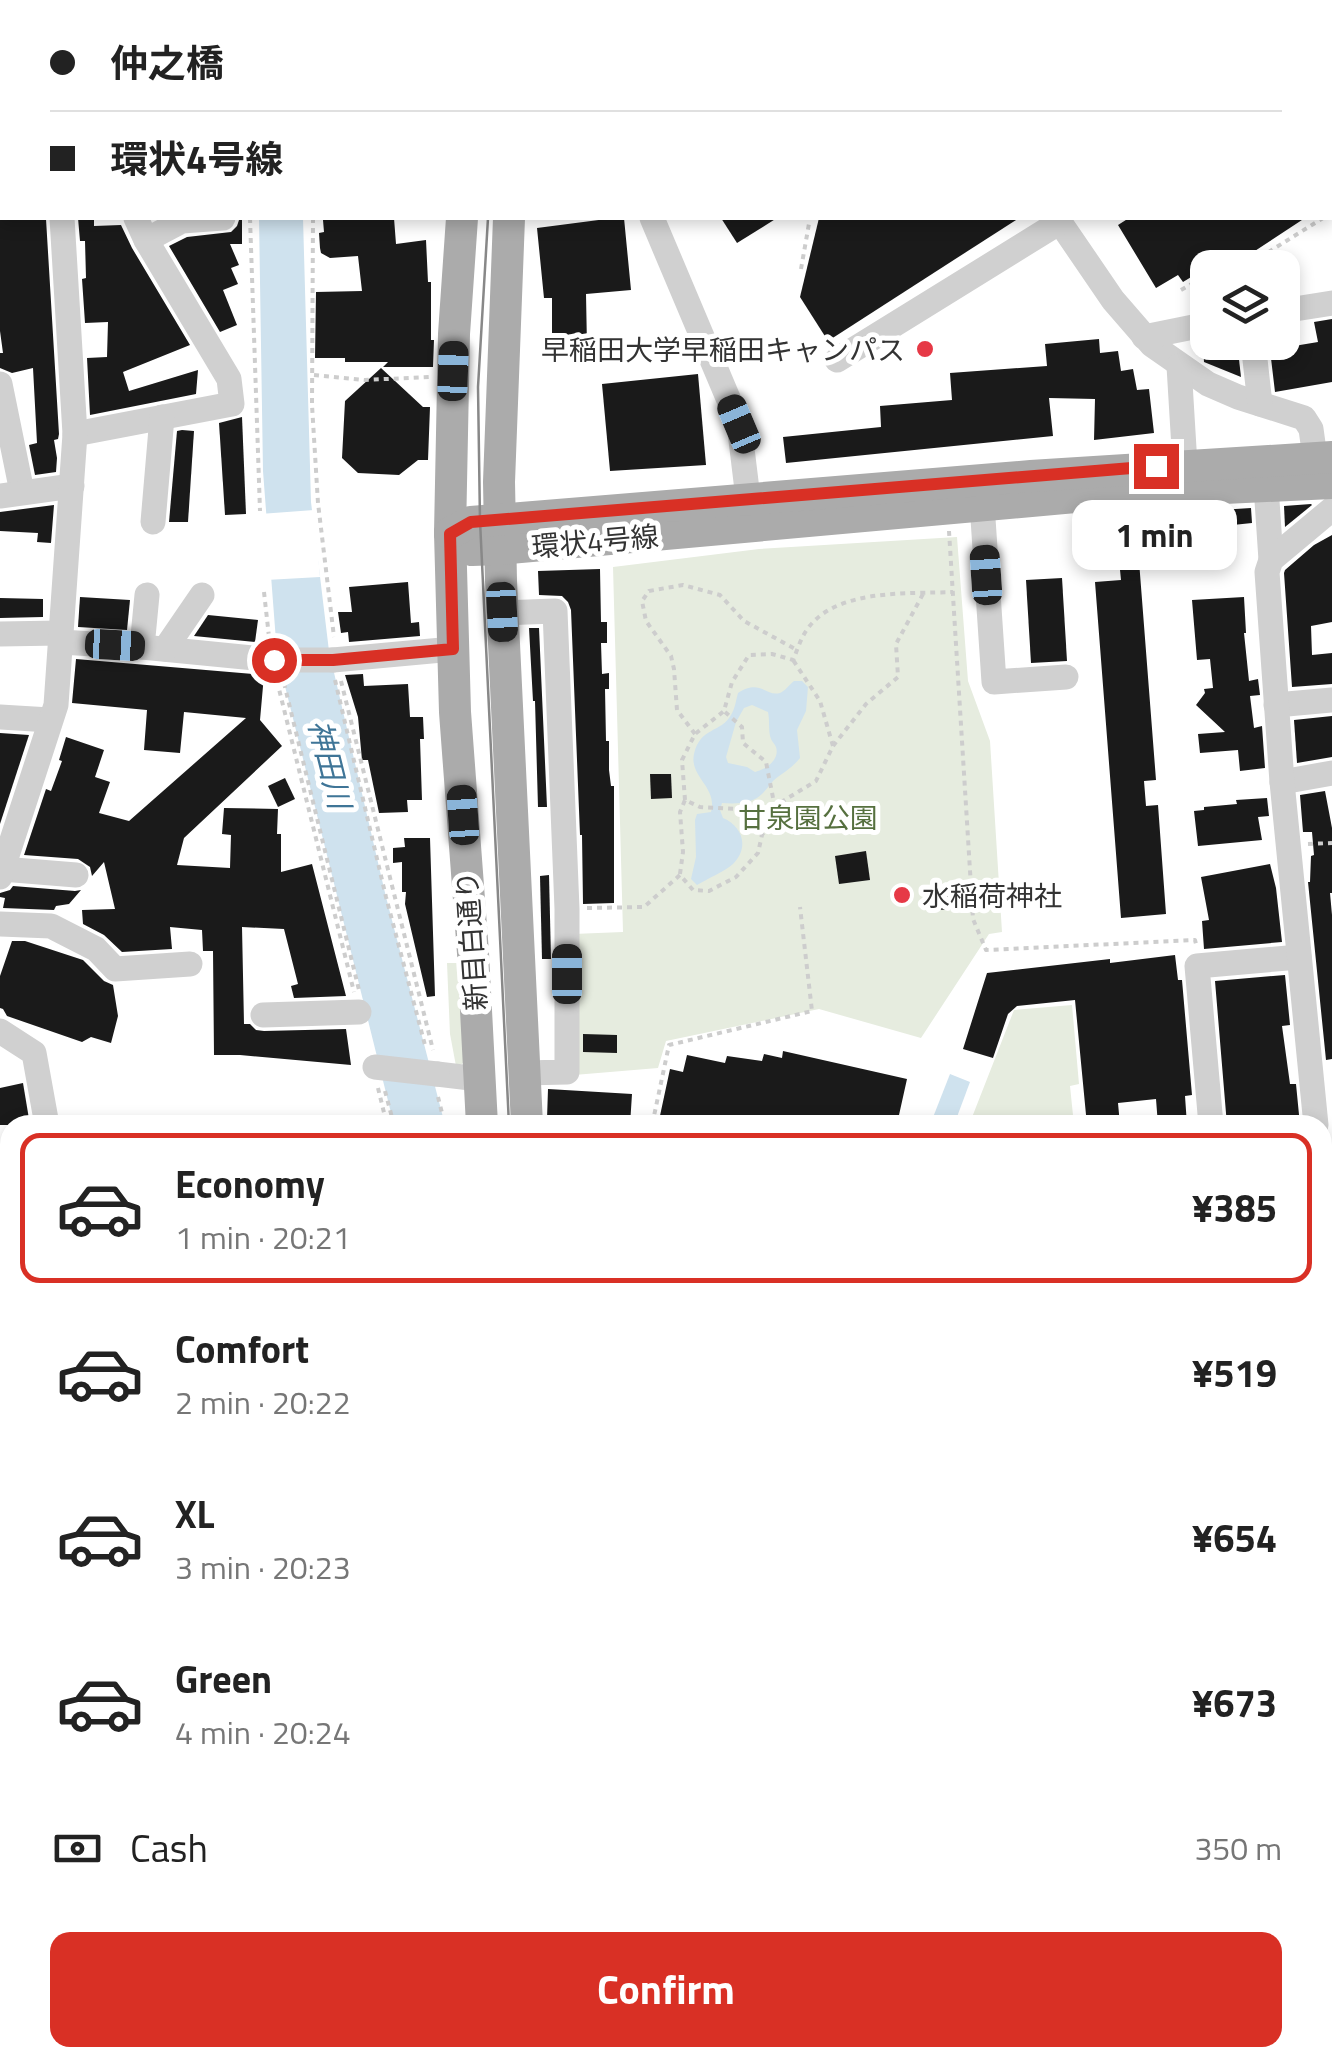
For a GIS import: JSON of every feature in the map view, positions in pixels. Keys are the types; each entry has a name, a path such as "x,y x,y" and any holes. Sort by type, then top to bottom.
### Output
{"main road":[{"name":"新目白通り","path":"462,220 454,334 450,534 453,649 481,1115"},
{"name":"新目白通り","path":"509,220 500,535 526,1115"},
{"name":"環状4号線","path":"450,534 471,522 500,535 686,534 1185,464 1326,466"},
{"name":"環状4号線","path":"500,535 748,498 1119,493 1266,486 1326,466"}],"street":[{"path":"62,220 75,434 56,705 1,873 76,875"},
{"path":"75,434 232,404 229,378 141,229 196,220"},
{"path":"653,220 739,424 748,498"},
{"path":"837,360 1058,220 1113,300 1144,337 1178,366 1208,384 1304,418 1312,428 1326,466"},
{"path":"1300,307 1332,303"},
{"path":"1144,337 1190,328"},
{"path":"1256,360 1260,404"},
{"path":"1178,366 1185,464"},
{"path":"0,384 11,494 72,486"},
{"path":"153,522 162,417"},
{"path":"1266,486 1276,705 1315,1115"},
{"path":"981,492 994,682 1066,677"},
{"path":"1269,566 1332,510"},
{"path":"147,595 154,648"},
{"path":"154,648 202,595"},
{"path":"502,612 555,611 567,909 568,1072 524,1073"},
{"path":"0,634 154,648 278,672 453,649"},
{"path":"1276,705 1332,700"},
{"path":"0,716 50,720"},
{"path":"1282,782 1332,773"},
{"path":"0,924 51,926 96,949 115,969 190,964"},
{"path":"1210,1115 1197,966 1299,957"},
{"path":"263,1016 360,1007"},
{"path":"1305,1019 1332,1015"},
{"path":"0,1030 34,1054 45,1115"},
{"path":"376,1069 434,1069 479,1078"}],"path":[{"path":"250,220 260,511"},
{"path":"313,220 312,376 318,503 334,663 386,896 434,1069"},
{"path":"801,269 810,220"},
{"path":"1272,250 1320,220"},
{"path":"1181,290 1190,284"},
{"path":"312,376 365,380 439,376"},
{"path":"950,543 973,919 986,950 1195,940 1197,958"},
{"path":"695,734 677,710 671,656 646,621 642,601 649,590 683,586 720,595 744,621 797,650"},
{"path":"793,660 806,630 831,608 871,596 953,592"},
{"path":"680,875 693,890 709,890 736,877 758,853 762,834 784,801 816,781 833,746 866,704 898,677 896,644 923,594"},
{"path":"567,909 644,907 680,875 680,812 686,800 682,760 695,734 724,711 732,682 750,655 772,654 793,660 820,701 833,746"},
{"path":"334,663 443,1115"},
{"path":"278,672 360,1007"},
{"path":"278,672 360,1007"},
{"path":"724,711 742,727 743,743 766,762 776,812"},
{"path":"686,800 700,807 737,809 762,834"},
{"path":"654,1115 669,1045 812,1012 800,907"},
{"path":"376,1069 384,1115"},
{"path":"376,1069 391,1115"}],"green space":[{"name":"甘泉園公園","path":"957,537 968,681 990,741 1002,932 989,934 921,1038 819,1009 666,1041 658,1068 574,1075 573,934 623,932 613,567 759,549"},
{"path":"447,963 465,963 466,1059 456,1066 450,1034"},
{"path":"1072,1005 1079,1084 1070,1086 1073,1115 973,1115 1014,1010"}],"water":[{"name":"神田川","path":"259,220 303,220 311,502 329,651 386,897 442,1115 392,1115 277,654 263,471"},
{"path":"794,681 802,681 808,687 806,711 797,730 800,758 754,799 722,803 723,818 735,826 742,838 741,851 730,867 697,885 691,879 696,857 695,820 697,814 711,812 712,803 694,762 697,745 727,721 738,693 757,687 780,693","holes":["752,705 768,712 770,736 777,752 774,760 755,772 728,763 726,757 736,722 744,708"]},
{"path":"950,1074 970,1082 958,1115 934,1115"}],"pier":[{"path":"314,510 320,577 266,580 260,514"}],"building":[{"path":"0,220 46,220 59,434 54,440 56,472 35,475 29,445 37,443 33,368 12,373 0,368"},
{"path":"78,220 94,220 94,226 121,225 190,345 123,372 129,391 198,370 196,394 90,415 87,358 107,357 108,322 85,323 85,241 80,241"},
{"path":"239,220 242,244 230,244 239,265 231,268 238,284 223,290 237,325 220,332 169,246 187,237 231,232"},
{"path":"323,220 394,220 396,244 426,240 433,367 383,367 388,362 315,358 316,292 362,291 358,256 330,258 321,253 319,233 324,232"},
{"path":"624,220 631,290 586,294 587,347 552,349 552,298 544,298 537,228"},
{"path":"722,220 774,220 737,243"},
{"path":"819,220 1016,220 828,341 800,297"},
{"path":"1126,220 1302,220 1256,250 1190,250 1190,278 1183,282 1178,275 1156,288 1118,225"},
{"path":"1332,319 1332,382 1275,392 1271,360 1300,360 1300,345 1318,342 1314,322"},
{"path":"1099,339 1100,353 1118,351 1121,371 1133,369 1137,390 1149,389 1154,433 1094,440 1095,399 1049,398 1053,436 786,463 783,437 881,427 880,406 952,400 950,373 1047,366 1045,344"},
{"path":"1239,360 1241,377 1204,362"},
{"path":"381,368 423,407 430,407 428,460 418,460 399,475 358,473 342,458 345,401"},
{"path":"698,374 706,465 610,471 602,384"},
{"path":"242,417 246,514 225,515 219,423"},
{"path":"177,431 194,431 188,522 169,522"},
{"path":"54,505 51,543 37,542 38,533 0,531 0,512"},
{"path":"1312,505 1285,527 1284,506"},
{"path":"1251,508 1252,523 1204,528 1207,567 1185,569 1181,527 1174,528 1173,513"},
{"path":"1143,517 1147,560 1139,561 1156,780 1144,781 1146,806 1158,805 1166,914 1121,918 1095,582 1121,580 1115,519"},
{"path":"1332,535 1332,622 1311,626 1312,655 1332,653 1332,684 1292,687 1284,573 1314,545"},
{"path":"600,569 601,622 607,622 607,643 601,643 602,674 609,673 609,689 605,689 606,741 614,786 614,903 583,904 571,610 562,596 539,595 538,571"},
{"path":"1062,578 1067,661 1031,663 1026,580"},
{"path":"408,582 411,623 419,622 420,636 349,642 348,632 341,633 338,612 352,612 349,587"},
{"path":"80,597 130,600 127,630 78,627"},
{"path":"1244,597 1249,681 1258,679 1260,695 1250,696 1254,728 1262,726 1265,768 1240,771 1238,750 1200,753 1198,734 1225,732 1196,705 1204,689 1213,688 1210,659 1197,660 1192,600"},
{"path":"0,598 43,599 43,617 0,618"},
{"path":"208,615 258,620 255,642 194,636"},
{"path":"529,628 539,628 547,807 538,807"},
{"path":"76,659 264,675 260,720 282,746 184,838 177,865 230,868 231,835 222,834 224,808 278,809 281,872 312,864 346,996 294,998 291,986 298,984 284,929 242,927 244,1024 264,1031 346,1029 351,1065 214,1055 213,951 203,951 202,930 170,927 172,949 122,952 104,935 83,924 82,910 115,909 104,862 92,876 90,867 78,859 24,855 46,789 51,791 62,761 59,760 66,737 104,750 95,777 110,782 99,813 129,821 246,718 184,712 180,753 144,750 147,710 72,703"},
{"path":"363,674 364,686 408,684 410,717 423,717 422,800 407,800 408,812 379,813 368,760 362,760 358,717 345,675"},
{"path":"1332,716 1332,757 1297,763 1294,720"},
{"path":"0,733 29,735 0,824"},
{"path":"650,774 671,774 672,798 651,799"},
{"path":"285,778 295,799 278,807 268,786"},
{"path":"1325,791 1332,828 1332,1059 1326,1060 1308,882 1314,855 1312,832 1303,832 1300,795"},
{"path":"1267,798 1269,816 1258,817 1262,840 1198,846 1194,811 1237,804 1236,800"},
{"path":"404,838 430,838 435,996 427,997 405,904 406,892 402,892 402,862 393,863 393,848 405,847"},
{"path":"866,851 870,880 839,884 835,856"},
{"path":"1270,864 1282,942 1204,949 1202,921 1209,920 1201,877"},
{"path":"549,875 551,959 542,959 540,876"},
{"path":"958,884 959,909 936,910 934,885"},
{"path":"13,886 81,890 69,904 54,910 3,908 5,898 0,893"},
{"path":"12,941 25,941 83,960 113,985 118,1016 111,1043 91,1037 82,1042 7,1016 0,1008 0,976"},
{"path":"1175,955 1178,980 1182,980 1192,1095 1185,1096 1186,1115 1157,1115 1156,1099 1118,1103 1119,1115 1086,1115 1075,1000 1017,1006 1008,1014 993,1058 963,1049 987,973 1110,959 1110,963"},
{"path":"1285,975 1290,1025 1282,1026 1290,1084 1296,1084 1299,1115 1226,1115 1215,981"},
{"path":"583,1034 617,1035 617,1053 583,1052"},
{"path":"783,1051 907,1079 899,1115 660,1115 670,1069 683,1072 687,1055 725,1063 727,1056 762,1061 764,1054 782,1058"},
{"path":"23,1083 28,1115 0,1115 0,1088"},
{"path":"548,1089 632,1094 631,1115 547,1115"}],"tram line":[{"path":"488,220 478,387 480,521 509,1115"}],"place":[{"name":"早稲田大学早稲田キャンパス","path":"925,349"},
{"name":"水稲荷神社","path":"902,895"}],"route":[{"path":"274,660 333,660 453,649 450,534 471,522 1156,466"}]}
